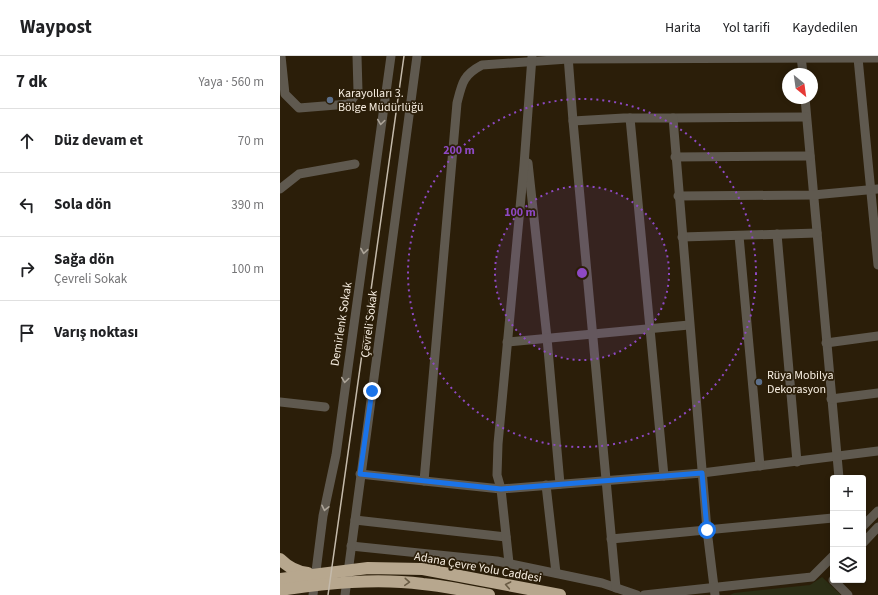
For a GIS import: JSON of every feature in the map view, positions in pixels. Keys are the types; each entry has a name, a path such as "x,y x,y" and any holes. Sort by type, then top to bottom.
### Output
{"highway":[{"path":"280,559 288,566 296,583"},
{"name":"Adana Çevre Yolu Caddesi","path":"324,579 368,568 423,569 560,595"},
{"path":"280,579 296,583 324,579"},
{"path":"280,590 296,583 324,579"},
{"name":"Adana Çevre Yolu Caddesi","path":"324,579 422,584 489,595"}],"street":[{"path":"281,56 284,94 299,108 349,104 358,91 356,56"},
{"name":"Demirlenk Sokak","path":"313,595 323,516 336,455 391,56"},
{"name":"Çevreli Sokak","path":"345,595 360,474 418,56"},
{"path":"424,481 457,103 462,81 470,71 482,60 568,58 878,58"},
{"path":"568,58 616,588"},
{"path":"801,58 802,68"},
{"path":"858,58 875,189 878,265"},
{"path":"509,563 501,489 497,475 498,444 532,59"},
{"path":"805,104 839,475"},
{"path":"573,121 630,118 806,117"},
{"path":"630,118 664,476"},
{"path":"673,118 678,196 707,530 715,591"},
{"path":"526,140 547,338 560,484"},
{"path":"675,157 810,156"},
{"path":"280,189 299,174 355,164"},
{"path":"678,196 813,194 875,189"},
{"path":"682,237 817,233"},
{"path":"777,234 797,462"},
{"path":"740,236 760,466"},
{"path":"507,342 592,333 689,326"},
{"path":"826,342 878,336"},
{"path":"831,399 878,393"},
{"path":"280,402 325,407"},
{"path":"360,474 501,489 702,473 878,451"},
{"path":"546,485 556,573"},
{"path":"866,515 876,513"},
{"path":"866,523 876,513"},
{"path":"611,540 830,518"},
{"path":"355,520 506,536"},
{"path":"866,540 878,527"},
{"path":"351,546 509,563 556,573 616,588 637,595"},
{"path":"644,595 715,591 812,577 830,559"},
{"path":"820,569 830,576"},
{"path":"837,583 848,595"}],"green space":[{"path":"822,577 841,595 730,595 734,593 810,585"}],"railway":[{"path":"328,595 404,56"}],"place":[{"name":"Karayolları 3. Bölge Müdürlüğü","path":"330,100"},
{"name":"Rüya Mobilya Dekorasyon","path":"759,382"}],"route":[{"path":"372,391 360,474 501,489 702,473 707,530"}]}
